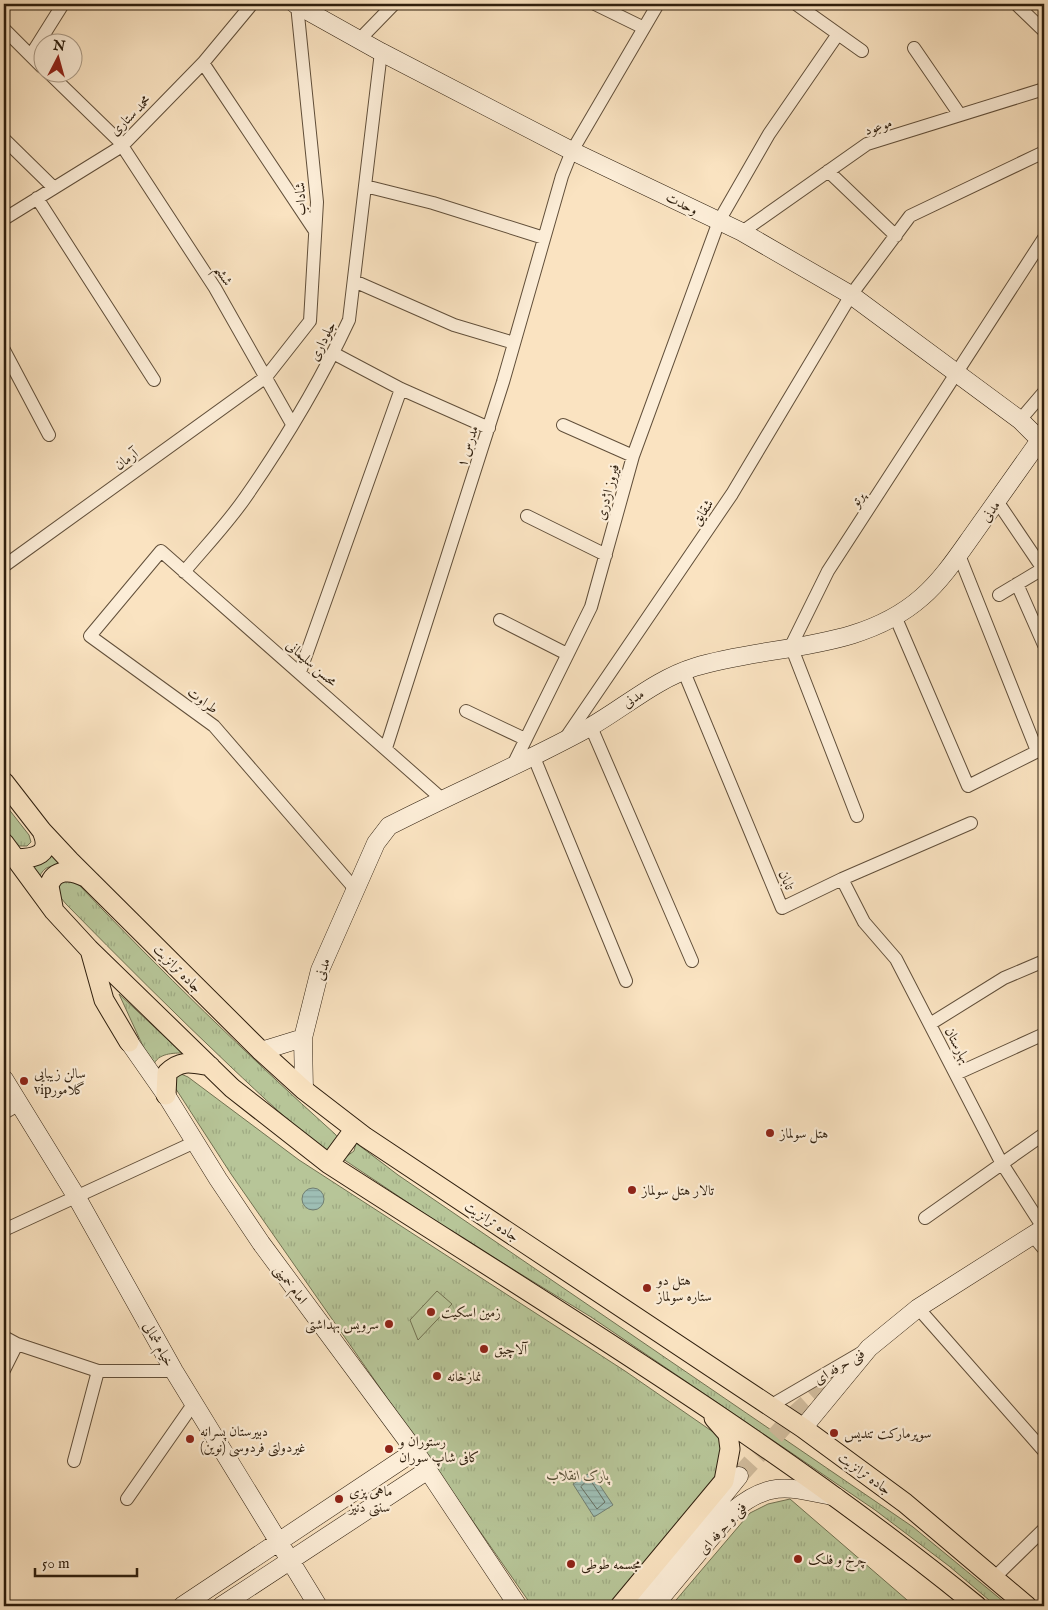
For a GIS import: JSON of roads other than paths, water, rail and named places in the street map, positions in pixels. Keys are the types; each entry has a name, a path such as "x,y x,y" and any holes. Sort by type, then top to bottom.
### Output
{"main road":[{"name":"جاده ترانزیت","path":"4,782 42,831 261,1051 304,1090 354,1130 803,1428 905,1503 1027,1606"},
{"path":"16,859 33,858 40,854 45,848 46,840 42,831"},
{"path":"4,843 54,911 89,949 210,1066 277,1125 329,1164 702,1404 839,1498 977,1606"},
{"path":"54,911 49,886 50,881 63,872 74,870 86,876"},
{"name":"امام خمینی","path":"89,949 104,1000 129,1042"},
{"path":"166,1095 167,1073 175,1064 186,1062 210,1066"},
{"path":"329,1164 354,1130"},
{"path":"620,1606 724,1481 730,1450 728,1434 702,1404"}],"street":[{"path":"4,29 31,55 63,4"},
{"name":"محمد ستاری","path":"4,218 122,146 203,63 252,4"},
{"name":"وحدت","path":"296,4 381,52 572,151 742,232 851,295 1020,420 1042,442"},
{"name":"شاداب","path":"266,377 310,321 317,202 296,4"},
{"path":"359,40 394,4"},
{"path":"595,4 644,28"},
{"name":"مدرس ۱","path":"386,748 489,428 544,238 572,151 658,4"},
{"path":"796,4 862,50"},
{"path":"1016,4 1044,31"},
{"name":"فیروز اژدری","path":"513,765 591,607 633,456 719,221 769,134 838,34"},
{"path":"914,48 960,115"},
{"name":"جلوداری","path":"184,572 244,499 292,424 333,353 349,320 381,52"},
{"path":"203,63 315,231"},
{"name":"ششم","path":"58,82 122,146 215,288 292,424"},
{"name":"موعود","path":"742,232 867,144 1044,89"},
{"path":"4,139 54,188"},
{"name":"شقایق","path":"565,739 732,494 851,295 910,216 1044,152"},
{"path":"828,171 896,236"},
{"path":"365,186 434,203 544,238"},
{"path":"37,198 154,380"},
{"name":"پرتو","path":"791,646 828,571 1044,238"},
{"path":"354,281 454,325 514,343"},
{"path":"4,350 49,435"},
{"path":"333,353 401,389 489,428"},
{"name":"آرمان","path":"4,566 266,377"},
{"path":"300,672 401,389"},
{"path":"1020,420 1044,392"},
{"path":"563,425 633,456"},
{"name":"مدنی","path":"304,1090 303,1038 320,970 376,843 389,826 590,727 651,687 694,667 791,646 830,641 864,630 895,616 923,597 958,554 1042,442"},
{"path":"997,501 1043,568 999,595"},
{"path":"527,516 606,555"},
{"name":"محسن سلیمانی","path":"161,551 442,799"},
{"name":"طراوت","path":"161,551 90,636 214,726 355,889"},
{"path":"895,616 968,786 1041,750 958,554"},
{"path":"1017,584 1044,645"},
{"path":"500,620 568,654"},
{"path":"791,646 857,816"},
{"name":"تابان","path":"684,672 782,908 842,879 971,823"},
{"path":"466,711 525,739"},
{"path":"590,727 692,961"},
{"path":"532,755 626,981"},
{"name":"بهارستان","path":"842,879 864,922 896,959 1041,1236"},
{"path":"930,1024 1004,978 1044,961"},
{"path":"956,1074 1044,1034"},
{"path":"261,1051 303,1038"},
{"name":"امام خمینی","path":"129,1042 166,1095 261,1243 415,1451 518,1606"},
{"name":"خیام شمالی","path":"4,1079 76,1196 174,1371 318,1606"},
{"path":"4,1113 20,1104"},
{"path":"925,1218 1001,1162 1044,1135"},
{"path":"4,1230 195,1142"},
{"path":"869,1348 918,1308 1041,1236"},
{"path":"918,1308 1044,1451"},
{"path":"4,1337 17,1344 98,1371 174,1371"},
{"path":"4,1370 17,1344"},
{"name":"فنی حرفه ای","path":"770,1406 869,1348"},
{"name":"فنی حرفه ای","path":"803,1428 869,1348"},
{"path":"74,1461 98,1371"},
{"path":"127,1499 194,1403"},
{"path":"182,1606 415,1451"},
{"path":"221,1606 291,1562 428,1470"},
{"path":"634,1606 739,1476"},
{"name":"فنی و حرفه ای","path":"654,1606 734,1510 749,1498 764,1490 792,1488 839,1498"},
{"path":"994,1577 1044,1529"}],"water":[{"path":"313,1188 321,1191 324,1199 321,1207 313,1210 305,1207 302,1199 305,1191"},
{"path":"591,1472 613,1505 594,1517 573,1484"}],"tunnel":[{"path":"739,1476 795,1414 844,1370"}],"place":[{"name":"سالن زیبایی vipگلامور","path":"24,1081"},
{"name":"هتل سولماز","path":"770,1133"},
{"name":"تالار هتل سولماز","path":"632,1190"},
{"name":"هتل دو ستاره سولماز","path":"647,1288"},
{"name":"زمین اسکیت","path":"431,1312"},
{"name":"سرویس بهداشتی","path":"389,1324"},
{"name":"آلاچیق","path":"484,1349"},
{"name":"نمازخانه","path":"437,1376"},
{"name":"سوپرمارکت تندیس","path":"834,1433"},
{"name":"دبیرستان پسرانه غیردولتی فردوسی (نوین)","path":"190,1439"},
{"name":"رستوران و کافی شاپ سوران","path":"389,1449"},
{"name":"ماهی پزی سنتی دنیز","path":"339,1499"},
{"name":"چرخ و فلک","path":"798,1559"},
{"name":"مجسمه طوطی","path":"571,1564"}],"park label":[{"name":"پارک انقلاب","path":"578,1475"}]}
